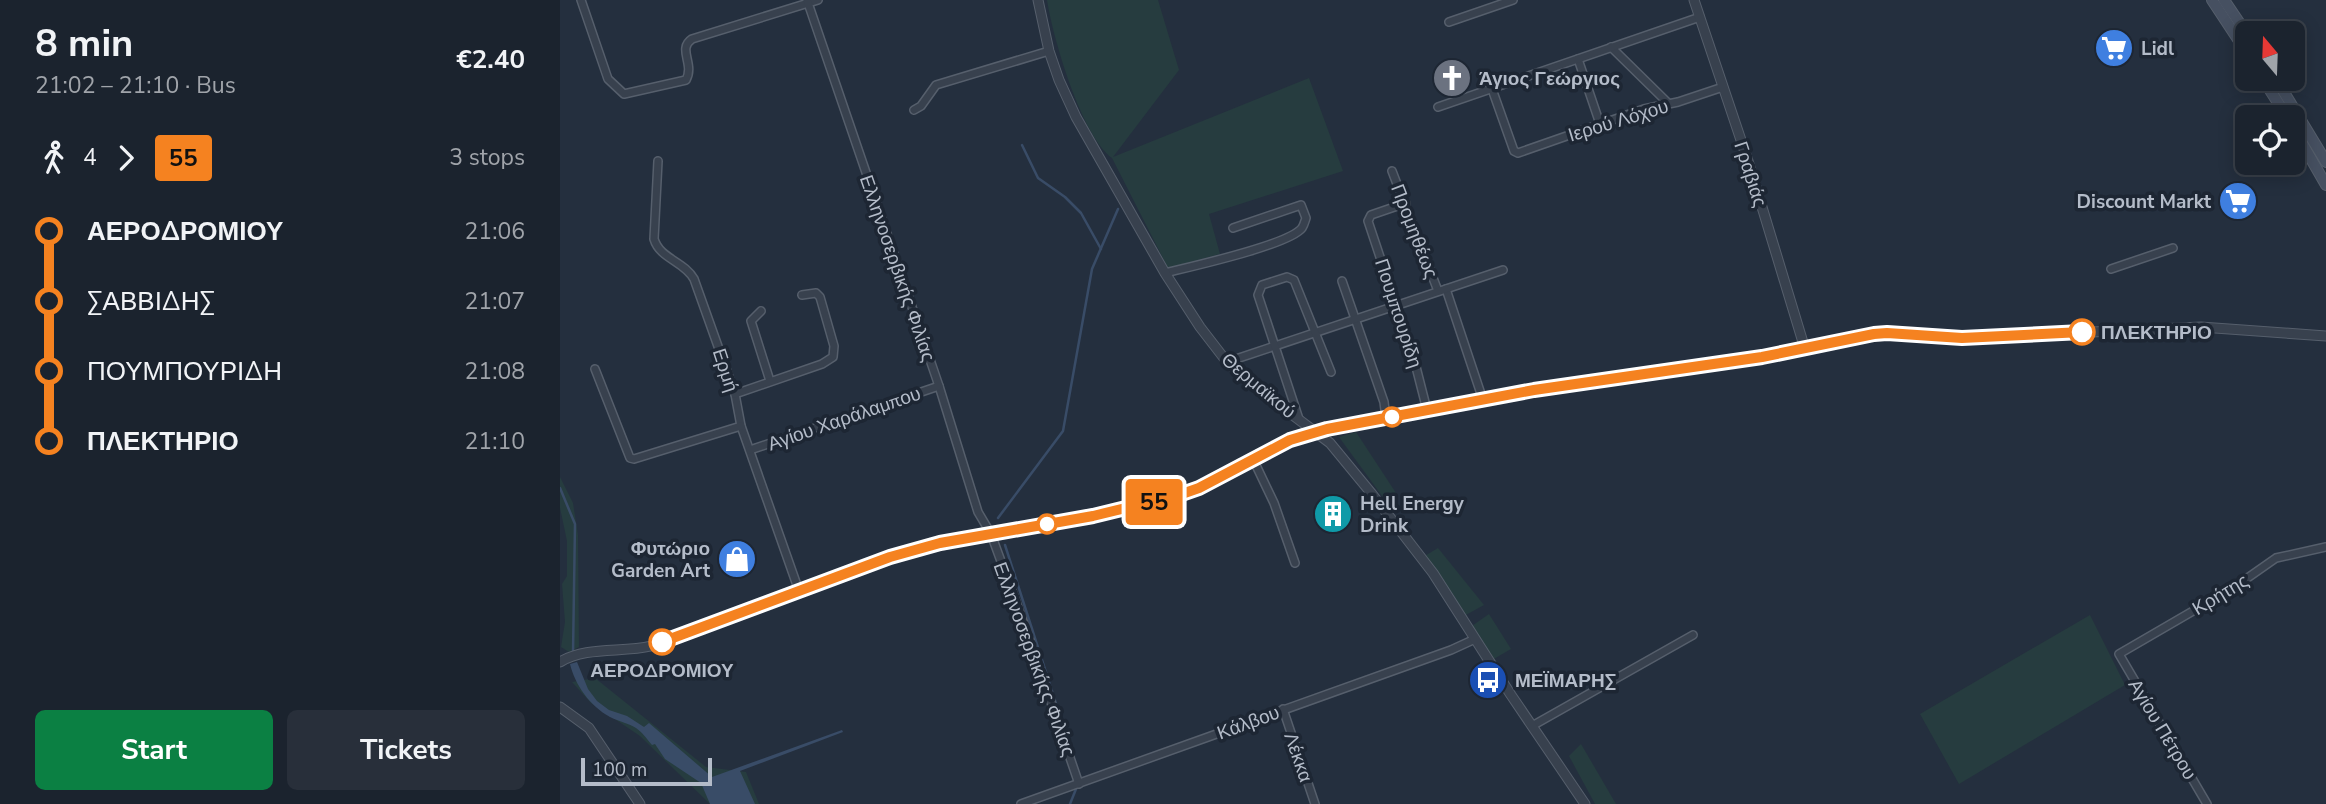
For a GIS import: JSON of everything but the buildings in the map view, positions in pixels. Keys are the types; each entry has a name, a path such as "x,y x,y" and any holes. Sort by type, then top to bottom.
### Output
{"main road":[{"path":"2212,0 2235,35"},
{"path":"2224,0 2238,21"},
{"path":"2283,91 2326,162"},
{"path":"2305,149 2326,185"}],"street":[{"path":"580,0 608,79 624,94 685,80 690,70 685,47 692,39 818,0"},
{"name":"Θερμαϊκού","path":"1038,0 1049,51 1076,117 1165,273 1200,327 1227,362 1246,380 1316,431 1352,468 1415,547 1585,804"},
{"path":"1450,22 1513,0"},
{"name":"Γραβιάς","path":"1694,0 1805,349"},
{"name":"Ελληνοσερβικής Φιλίας","path":"807,2 939,386 978,512 991,534"},
{"path":"1438,107 1700,17"},
{"path":"1611,47 1668,103"},
{"path":"914,110 936,85 1049,51"},
{"path":"1578,59 1600,124"},
{"name":"Ιερού Λόχου","path":"1492,89 1514,151 1518,153 1600,124 1723,87"},
{"name":"Ερμή","path":"658,161 654,239 661,253 683,265 694,279 735,394 741,426 799,591"},
{"name":"Προμηθέως","path":"1392,171 1442,290 1483,400"},
{"name":"Πουμπουρίδη","path":"1406,203 1369,217 1368,221 1414,359 1427,410"},
{"path":"1165,273 1238,254 1289,237 1301,229 1306,218 1301,205 1233,228"},
{"path":"2111,269 2173,248"},
{"path":"1227,362 1503,270"},
{"path":"1299,419 1258,295 1266,283 1287,277 1294,280 1331,372"},
{"path":"1342,281 1384,402 1386,418"},
{"path":"735,394 822,364 833,357 834,346 820,298 816,293 802,295"},
{"path":"761,311 751,321 771,381"},
{"path":"560,662 578,654 634,650 651,646 911,551 940,543 1093,516 1179,495 1199,488 1290,440 1316,431 1427,410 1587,381 1710,366 1887,333 1938,338 1981,338 2201,327 2326,336"},
{"path":"595,369 629,458 634,459 741,426"},
{"name":"Αγίου Χαράλαμπου","path":"750,450 939,386"},
{"path":"1253,459 1274,503 1295,563"},
{"name":"Ελληνοσερβικήςς Φιλίας","path":"991,534 1079,784"},
{"name":"Κρήτης","path":"2119,654 2236,586 2276,558 2326,547"},
{"path":"1532,726 1693,635"},
{"name":"Κάλβου","path":"1021,804 1036,802 1475,639"},
{"name":"Αγίου Πέτρου","path":"2119,654 2207,804"},
{"path":"560,706 589,728 640,804"},
{"name":"Λέκκα","path":"1283,709 1315,804"}],"green space":[{"path":"1047,0 1158,0 1179,70 1113,157 1309,78 1343,171 1209,214 1220,254 1168,268 1112,158 1101,146 1079,108 1062,61"},
{"path":"1356,432 1396,493 1385,500 1339,437"},
{"path":"560,477 573,503 578,535 579,647 569,652 561,647 565,622 562,584 567,576 567,541 560,508"},
{"path":"1438,548 1484,605 1464,616 1423,557"},
{"path":"1489,614 1511,649 1492,660 1469,628"},
{"path":"2090,615 2125,685 1959,784 1920,714"},
{"path":"595,678 706,767 746,772 759,804 710,804 640,736 591,703 572,682"},
{"path":"1581,744 1616,804 1595,804 1569,756"}],"water":[{"path":"577,662 588,689 597,701 644,727 649,723 712,777 842,730 843,732 740,771 755,804 710,804 701,783 665,759 655,744 652,745 636,728 610,717 590,701 572,672 570,664"}],"waterway":[{"path":"1022,145 1038,178 1065,197 1081,213 1101,249"},
{"path":"998,518 1063,431 1092,269 1118,209"},
{"path":"560,488 575,524 573,653"},
{"path":"1005,545 1080,778"},
{"path":"1070,804 1078,784"}],"bus line":[{"name":"55","path":"662,642 890,557 940,543 1093,516 1179,495 1199,488 1290,440 1327,429 1534,390 1762,357 1874,334 1991,338 2082,332"}],"place":[{"name":"Lidl","path":"2114,48"},
{"name":"Άγιος Γεώργιος","path":"1452,78"},
{"name":"Discount Markt","path":"2238,201"},
{"name":"ΠΛΕΚΤΗΡΙΟ","path":"2082,332"},
{"name":"Hell Energy Drink","path":"1333,514"},
{"name":"Φυτώριο Garden Art","path":"737,559"},
{"name":"ΑΕΡΟΔΡΟΜΙΟΥ","path":"662,642"},
{"name":"ΜΕΪΜΑΡΗΣ","path":"1488,680"}]}
